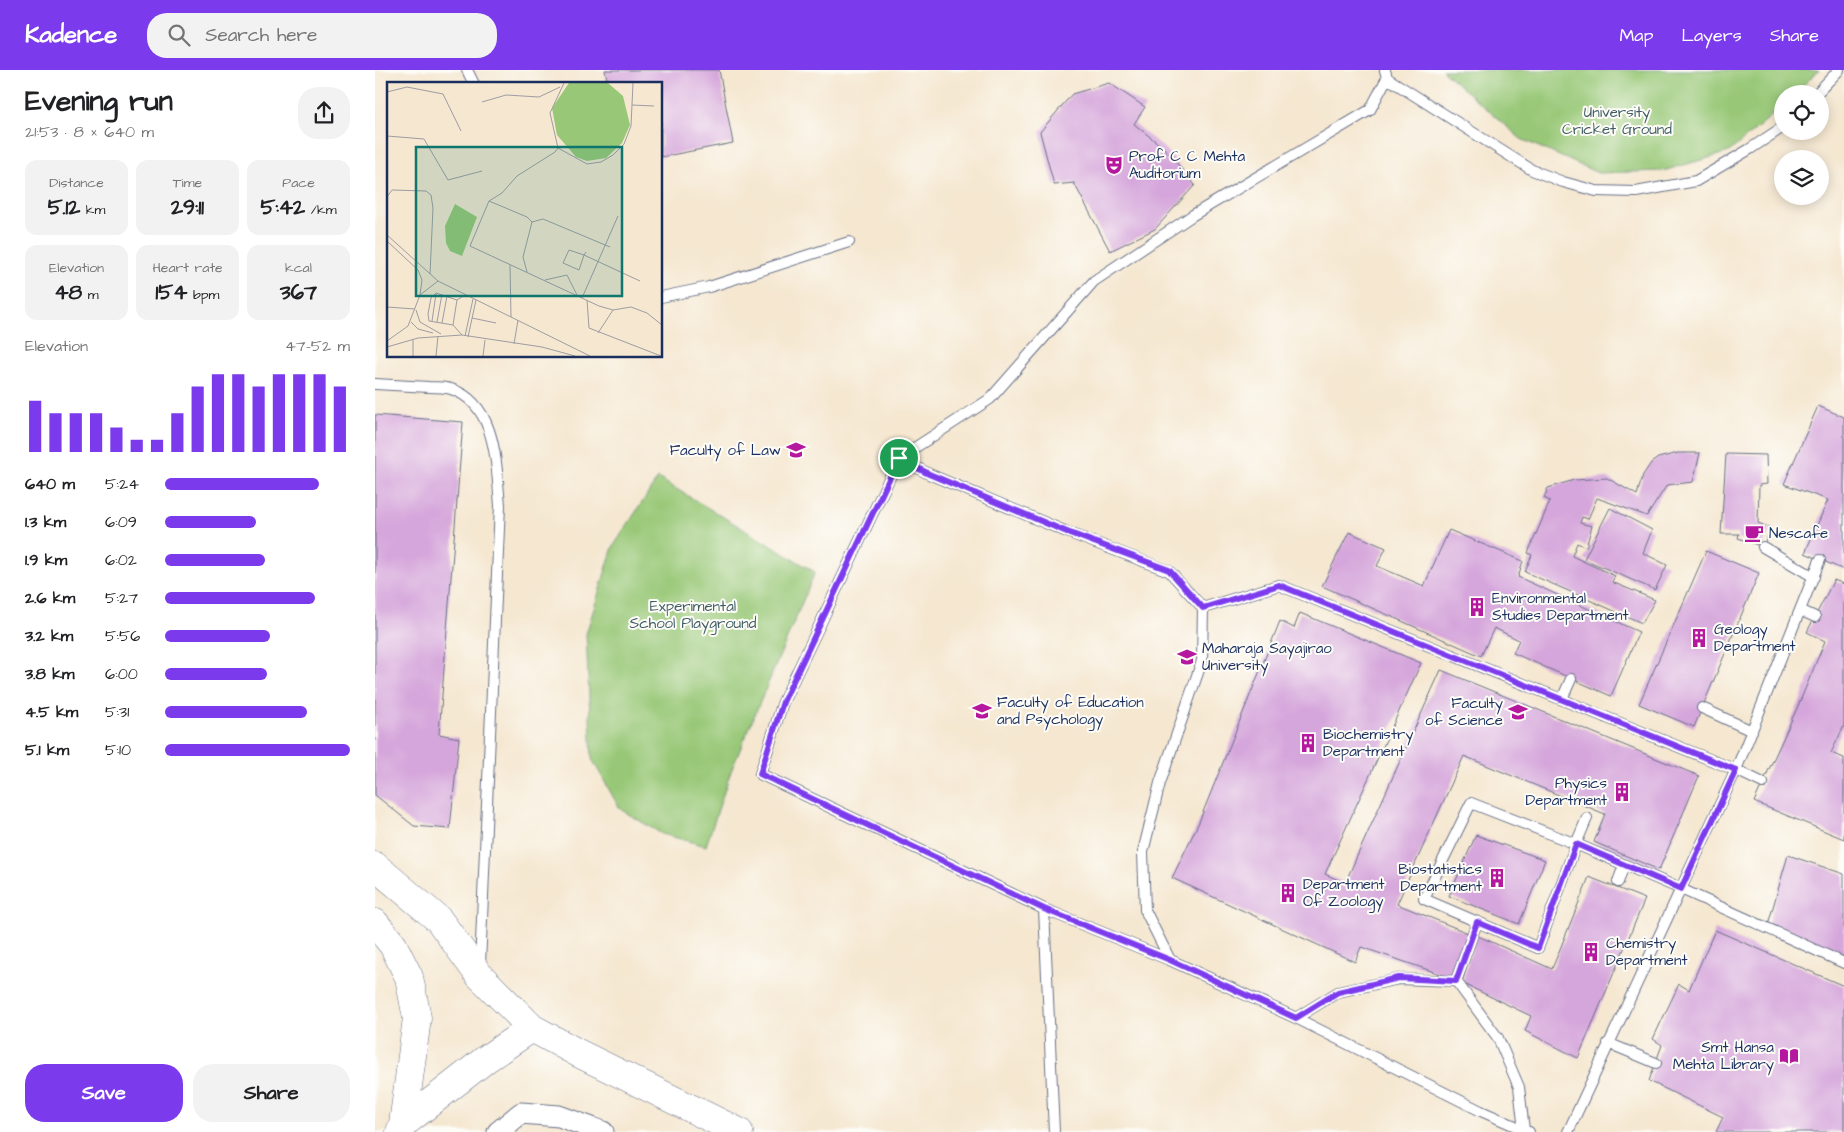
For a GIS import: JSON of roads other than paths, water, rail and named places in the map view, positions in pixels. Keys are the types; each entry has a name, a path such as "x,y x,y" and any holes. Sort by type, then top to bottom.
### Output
{"main road":[{"path":"375,866 439,920 479,975 532,1028 728,1130"},
{"path":"375,922 393,945 409,977 417,1018 402,1128"},
{"path":"402,1128 486,1059 532,1028"}],"street":[{"path":"498,1132 520,1123 558,1124 601,1132"}],"lane":[{"path":"467,70 473,82"},
{"path":"1825,85 1839,70"},
{"path":"1527,1131 1481,1111 1296,1018 1170,960 1044,909 760,774 783,702 899,458 990,400 1094,280 1193,214 1370,110 1386,74 1532,170 1563,182 1596,191 1636,192 1696,181 1774,133"},
{"path":"663,297 709,287 849,242"},
{"path":"375,384 449,388 467,396 482,412 496,460 500,504 479,975"},
{"path":"899,458 929,474 1067,532 1169,570 1203,608 1202,661 1160,783 1143,852 1145,910 1170,960"},
{"path":"1763,548 1814,577"},
{"path":"1568,1132 1736,770 1820,560"},
{"path":"1203,608 1279,585 1736,770 1763,783"},
{"path":"1800,610 1815,616"},
{"path":"1562,699 1571,679"},
{"path":"1701,708 1752,731"},
{"path":"1587,818 1576,844 1538,948 1424,899 1471,803 1576,844 1681,889 1844,963"},
{"path":"1617,882 1624,865"},
{"path":"1044,909 1054,1132"},
{"path":"1456,981 1477,922"},
{"path":"1296,1018 1338,992 1399,978 1456,981"},
{"path":"1456,981 1498,1038 1519,1088 1527,1131"},
{"path":"1608,1043 1655,1063"}],"place":[{"name":"Prof C C Mehta Auditorium","path":"1114,165"},
{"name":"Faculty of Law","path":"796,450"},
{"name":"Nescafe","path":"1754,533"},
{"name":"Environmental Studies Department","path":"1477,607"},
{"name":"Geology Department","path":"1699,638"},
{"name":"Maharaja Sayajirao University","path":"1187,657"},
{"name":"Faculty of Education and Psychology","path":"982,711"},
{"name":"Faculty of Science","path":"1518,712"},
{"name":"Biochemistry Department","path":"1308,743"},
{"name":"Physics Department","path":"1622,792"},
{"name":"Biostatistics Department","path":"1497,878"},
{"name":"Department Of Zoology","path":"1288,893"},
{"name":"Chemistry Department","path":"1591,952"},
{"name":"Smt Hansa Mehta Library","path":"1789,1056"}],"park label":[{"name":"University Cricket Ground","path":"1617,120"},
{"name":"Experimental School Playground","path":"693,614"}]}
